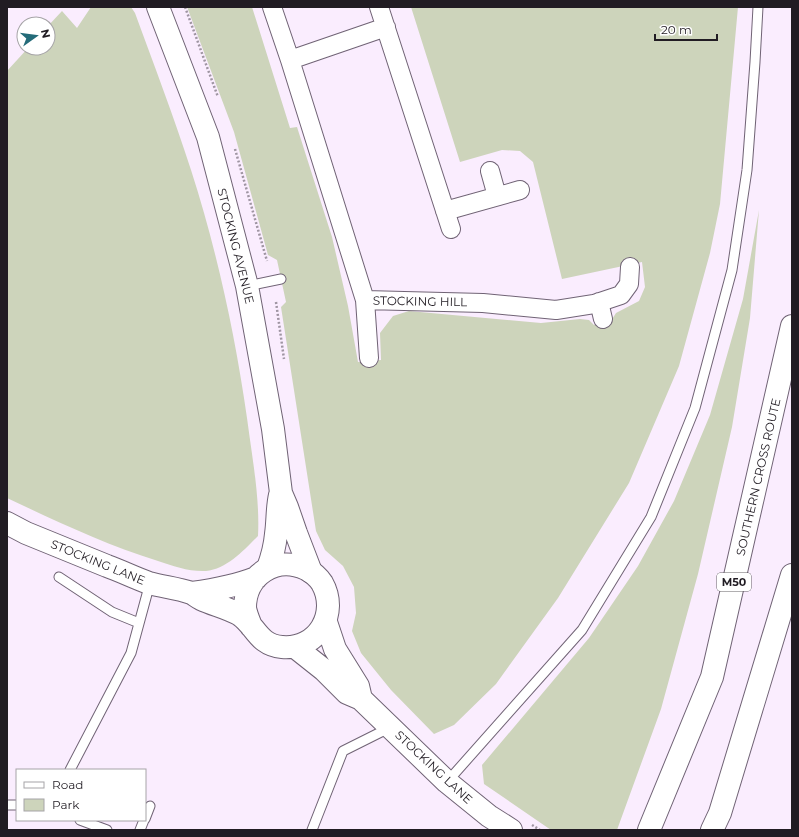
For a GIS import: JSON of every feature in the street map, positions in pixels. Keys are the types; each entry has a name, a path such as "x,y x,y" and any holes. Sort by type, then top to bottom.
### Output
{"main road":[{"name":"STOCKING AVENUE","path":"158,7 208,137 247,286 273,429 281,493 288,507 311,572"},
{"name":"SOUTHERN CROSS ROUTE","path":"648,830 712,677 792,326"},
{"name":"STOCKING AVENUE","path":"262,573 273,554 276,534 277,505 281,493"},
{"name":"STOCKING LANE","path":"7,523 26,533 150,583 192,593 201,599 241,616 258,636 269,643 282,647 295,647 324,670 347,693 361,699 447,782 489,816 519,826"},
{"name":"STOCKING LANE","path":"192,593 244,583 283,564 297,565 311,572 321,582 327,594 329,608 326,622 335,649 358,686 361,699"},
{"path":"250,626 245,609 248,592 262,573"},
{"path":"712,830 720,813 792,575"},
{"path":"295,647 308,642 318,634 326,622"}],"street":[{"name":"STOCKING HILL","path":"272,7 290,60 364,300 483,303 556,310 601,310 621,295 629,284 630,267"},
{"path":"380,7 451,229"},
{"path":"290,60 386,27"},
{"path":"490,171 497,196"},
{"path":"445,210 520,190"},
{"path":"364,300 369,358"}],"lane":[{"path":"447,782 582,630 651,517 695,408 732,270 747,170 758,7"},
{"path":"247,286 281,279"},
{"path":"59,577 112,612 139,623"},
{"path":"71,769 131,653 150,583"},
{"path":"312,830 343,751 391,727"},
{"path":"146,816 150,806"},
{"path":"83,821 106,830"}],"path":[{"path":"519,826 540,830"}],"green space":[{"path":"91,7 131,7 135,13 191,170 217,262 231,324 242,387 257,492 258,536 228,563 221,567 206,571 188,570 119,548 7,498 7,71 21,56 56,56 56,17 62,11 77,28"},
{"path":"187,7 252,7 290,128 297,127 332,237 348,306 358,362 381,360 380,333 393,316 409,311 541,323 580,319 589,320 594,325 611,321 616,313 639,301 645,287 642,262 562,279 533,162 520,151 502,150 460,162 411,7 738,7 720,204 710,253 679,366 629,483 558,598 496,684 454,725 434,734 391,690 361,653 352,631 356,613 354,587 343,566 325,550 316,531 281,307 286,302 277,260 268,255 234,132"},
{"path":"759,210 750,318 732,427 698,574 661,709 617,830 551,830 484,784 482,765 589,638 638,566 674,501 710,415 743,299"}]}
